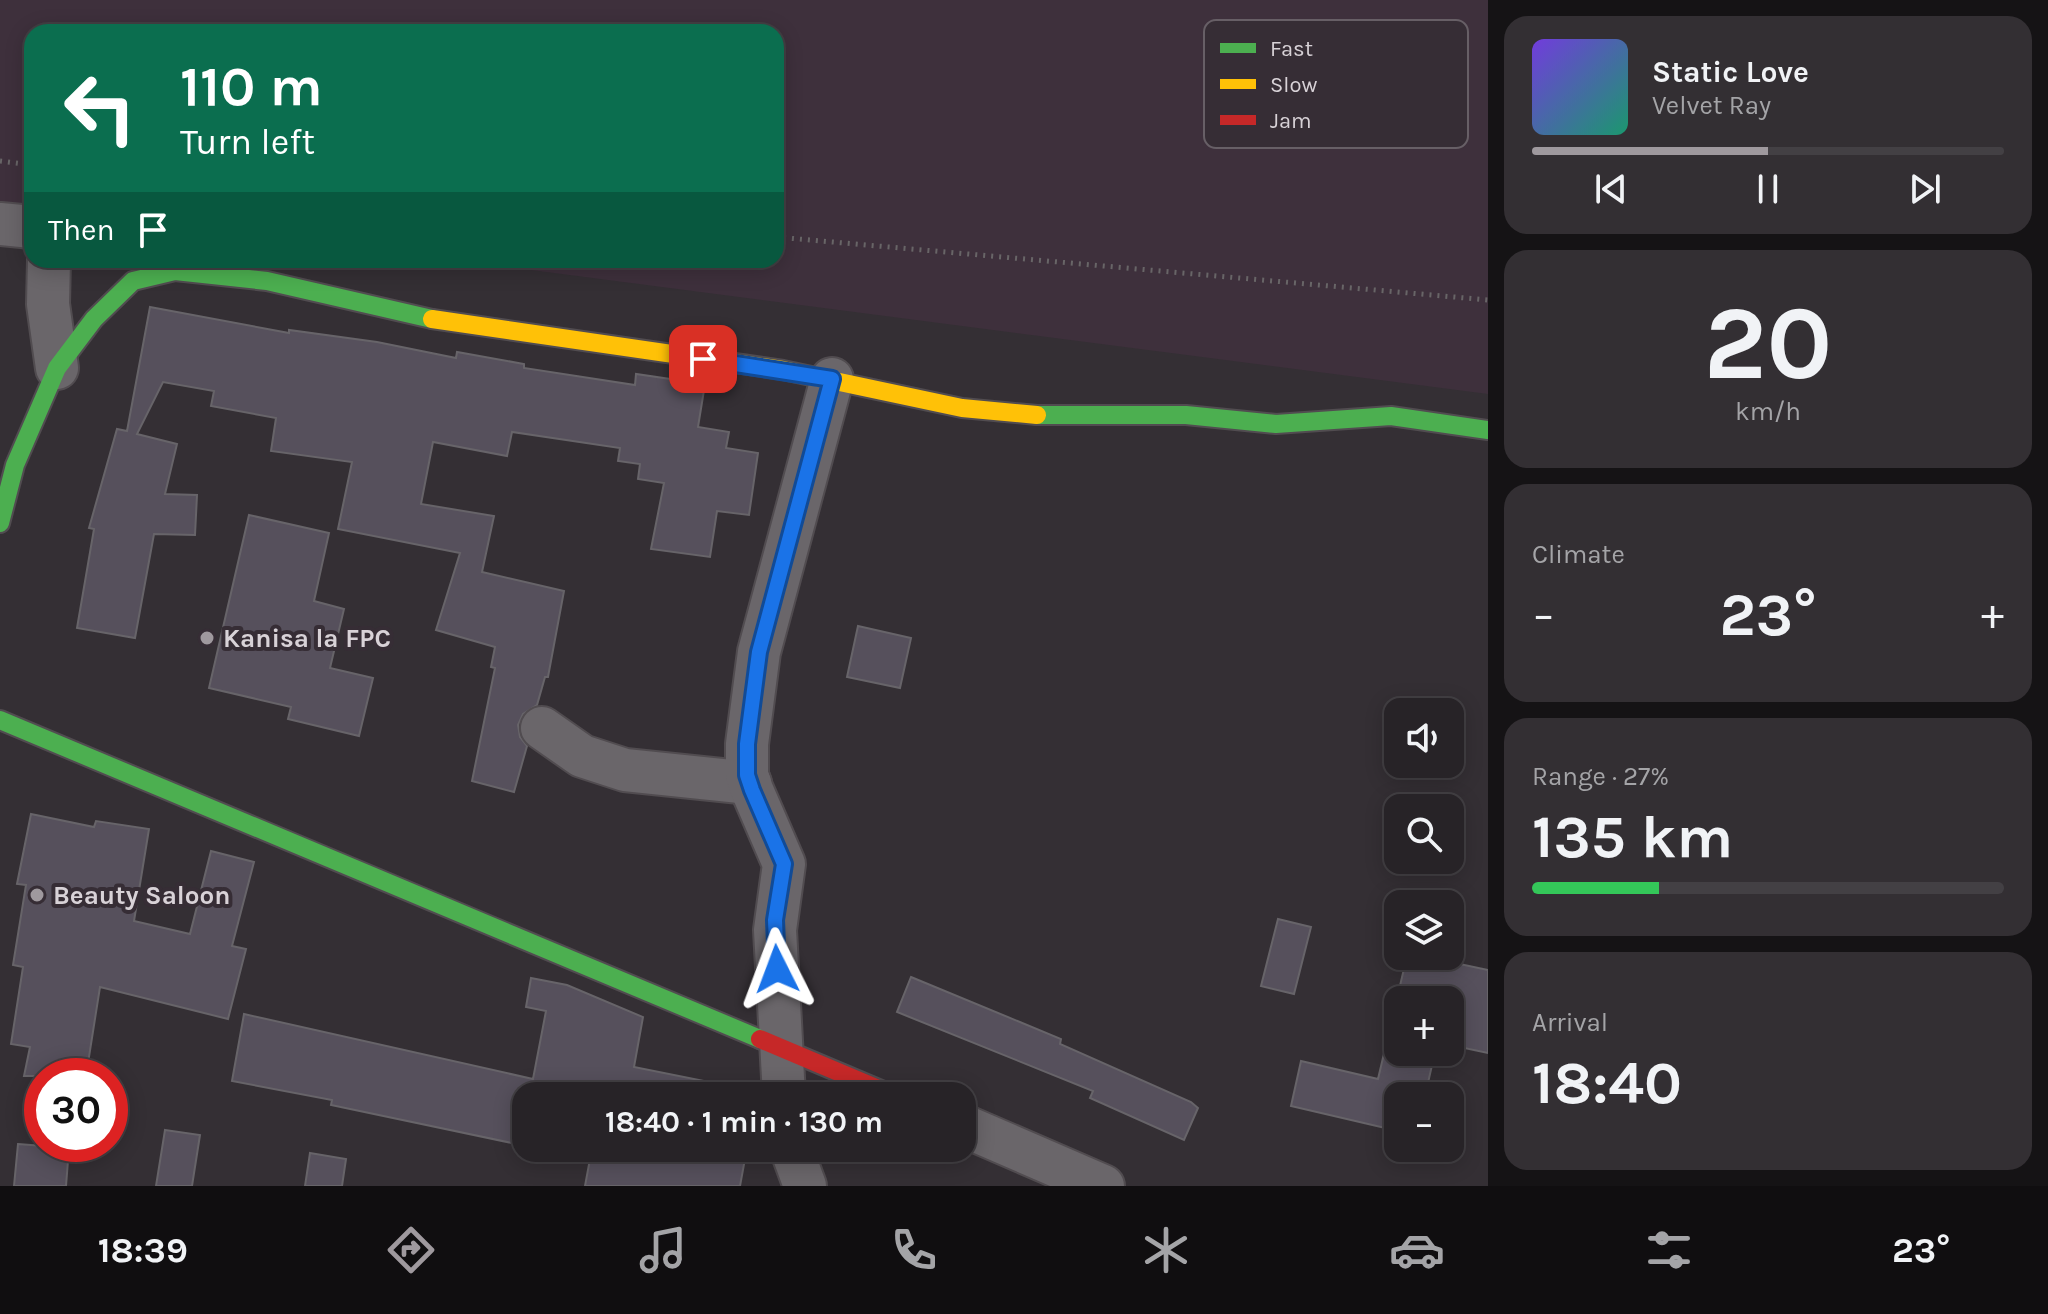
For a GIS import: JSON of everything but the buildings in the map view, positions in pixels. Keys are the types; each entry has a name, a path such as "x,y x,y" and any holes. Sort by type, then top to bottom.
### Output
{"street":[{"path":"0,224 24,226"},
{"path":"49,268 48,304 57,368"},
{"path":"240,268 267,281"},
{"path":"0,523 15,465 57,368 94,319 133,281 175,271 267,281 401,314 832,379 962,408 1021,414 1186,415 1276,424 1391,416 1488,430"},
{"path":"784,1082 775,930 784,864 750,783 747,744 759,652 832,379"},
{"path":"0,720 862,1082"},
{"path":"542,728 582,756 614,767 652,775 750,783"},
{"path":"976,1131 1103,1186"},
{"path":"796,1162 805,1186"}],"path":[{"path":"0,161 24,164"},
{"path":"784,238 1488,300"}],"shaded area":[{"path":"0,0 1488,0 1488,394 515,268 784,268 784,24 24,24 24,206 0,205"}],"traffic: fast":[{"path":"0,523 15,465 57,368 94,319 133,281 175,271 267,281 432,319"},
{"path":"1037,415 1186,415 1276,424 1391,416 1488,430"},
{"path":"0,720 760,1039"}],"traffic: slow":[{"path":"432,319 783,370 962,408 1037,415"}],"traffic: jam":[{"path":"760,1039 862,1082"}],"place":[{"name":"Kanisa la FPC","path":"207,638"},
{"name":"Beauty Saloon","path":"37,895"}],"route":[{"path":"703,359 832,379 759,652 747,744 747,775 784,864 775,920 777,969"}]}
